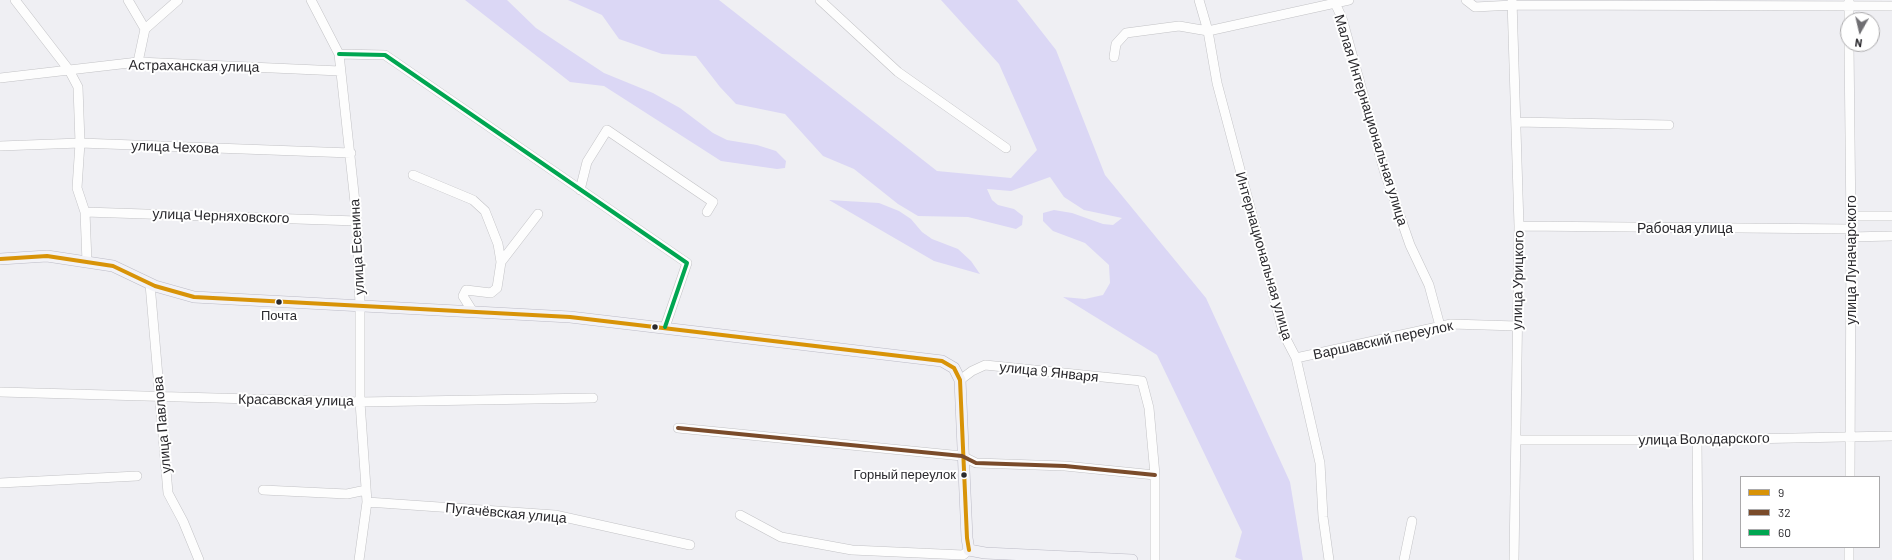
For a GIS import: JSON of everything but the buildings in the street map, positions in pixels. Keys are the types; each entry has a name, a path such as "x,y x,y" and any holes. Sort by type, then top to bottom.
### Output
{"main road":[{"path":"0,259 47,256 113,266 150,284 194,297 570,317 666,327 886,356 942,361 954,368 960,380 962,456 967,538 965,555 992,553 1132,560"}],"street":[{"path":"15,0 69,70 78,87 80,144 77,188 85,212 87,262"},
{"path":"128,0 145,29"},
{"path":"138,62 145,29 178,0"},
{"path":"310,0 339,54 384,55 687,263 666,327"},
{"path":"820,0 898,72 1006,148"},
{"name":"Интернациональная улица","path":"1199,0 1208,31 1217,83 1282,328 1296,358 1320,463 1323,517 1329,560"},
{"path":"1114,57 1116,44 1126,33 1179,26 1208,31 1349,0"},
{"path":"1466,0 1475,7 1513,3 1849,3 1892,6"},
{"name":"Малая Интернациональная улица","path":"1335,3 1342,18 1384,170 1410,245 1429,286 1440,326"},
{"name":"улица Урицкого","path":"1513,3 1519,226 1514,560"},
{"name":"улица Луначарского","path":"1850,52 1850,476"},
{"name":"улица Есенина","path":"339,54 351,153 357,220 360,306 360,402 367,502 359,560"},
{"name":"Астраханская улица","path":"0,78 138,62 340,71"},
{"path":"1516,122 1669,125"},
{"path":"580,190 587,162 607,130 713,202 707,212"},
{"name":"улица Чехова","path":"0,146 80,144 351,153"},
{"path":"413,174 473,200 485,211 498,244 501,262 497,288 491,293 466,290 462,296 473,312"},
{"name":"улица Черняховского","path":"85,212 357,220"},
{"path":"501,262 538,214"},
{"path":"1851,216 1892,216"},
{"name":"Рабочая улица","path":"1519,226 1851,233 1892,236"},
{"name":"улица Павлова","path":"150,284 168,493 186,527 199,560"},
{"name":"Варшавский переулок","path":"1296,358 1451,324 1517,326"},
{"name":"улица 9 Января","path":"960,380 972,371 985,365 1142,382 1149,408 1155,475"},
{"name":"Красавская улица","path":"0,392 360,402 593,398"},
{"path":"678,428 962,456 976,462 1065,466 1155,475 1155,560"},
{"name":"улица Володарского","path":"1516,440 1697,440 1892,436"},
{"path":"1697,440 1698,560"},
{"path":"0,483 137,476"},
{"path":"263,490 347,494 366,490"},
{"name":"Пугачёвская улица","path":"367,502 554,515 690,545"},
{"path":"740,515 781,537 852,550 965,555"},
{"path":"1404,560 1412,521"},
{"path":"1849,548 1849,560"}],"shaded area":[{"path":"465,0 507,0 536,28 604,73 653,93 680,108 713,133 727,140 757,145 776,151 786,161 785,168 777,169 721,161 604,86 570,82"},
{"path":"568,0 719,0 937,171 1011,178 1037,150 999,64 941,0 1017,0 1056,50 1105,175 1206,298 1290,482 1303,560 1242,560 1235,557 1242,532 1157,355 1063,297 1085,299 1103,295 1110,283 1109,265 1085,243 1053,231 1043,221 1043,213 1054,210 1072,213 1103,224 1113,225 1122,218 1084,210 1064,197 1050,177 1011,191 987,189 992,200 998,205 1014,209 1023,216 1022,225 1016,229 968,217 918,216 898,204 854,169 823,156 785,114 736,104 720,87 696,56 662,54 619,39 602,15"},
{"path":"829,200 879,203 899,211 911,219 922,232 932,239 958,249 971,261 980,274 934,261"}],"transit line":[{"name":"60","path":"339,54 385,55 687,263 665,327"},
{"name":"9","path":"0,259 47,256 113,266 155,286 194,297 570,317 942,361 954,368 960,380 967,538 969,550"},
{"name":"32","path":"678,428 962,456 976,463 1065,466 1155,475"}],"place":[{"name":"Почта","path":"279,302"},
{"name":"Горный переулок","path":"964,475"}]}
